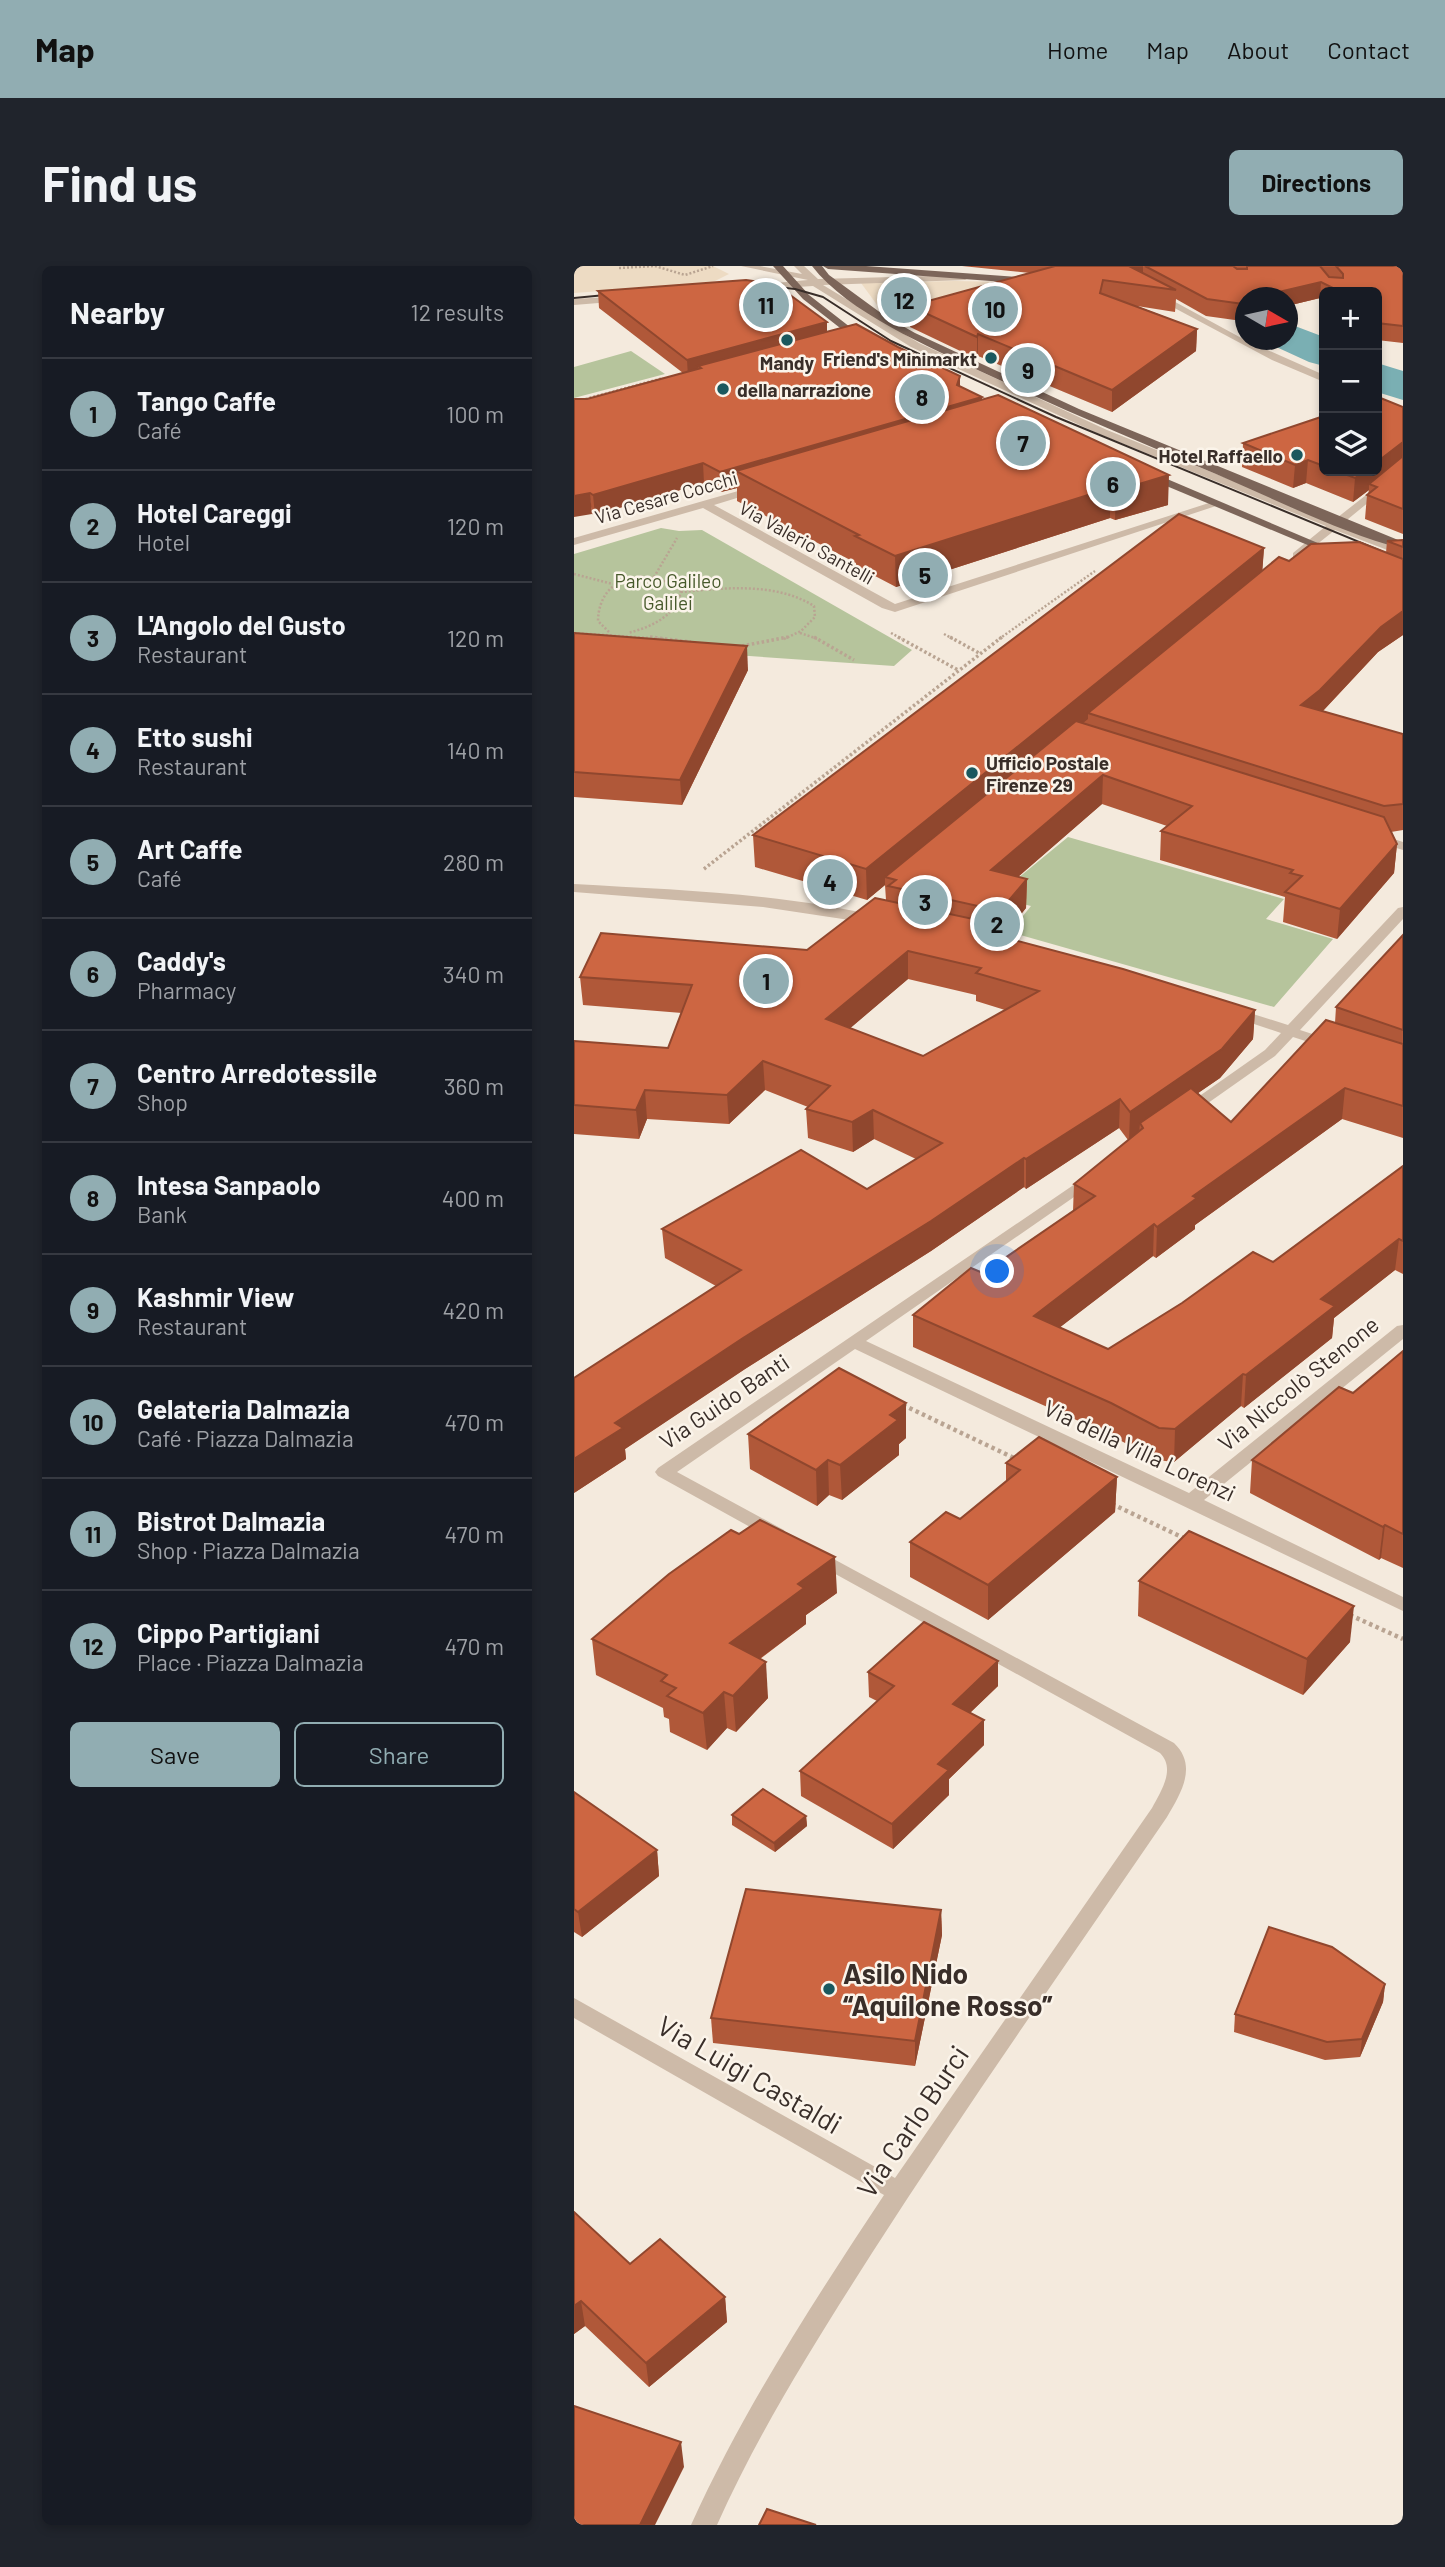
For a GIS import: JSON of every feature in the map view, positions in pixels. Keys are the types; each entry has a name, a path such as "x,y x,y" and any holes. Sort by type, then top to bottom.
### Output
{"main road":[{"path":"778,266 794,285 871,346"},
{"path":"817,266 830,280 890,328"},
{"path":"828,266 1042,281"},
{"path":"1143,473 1346,557"},
{"path":"1336,524 1403,546"}],"street":[{"path":"799,266 812,280 890,328 1103,432 1403,553"},
{"path":"746,278 754,267 812,280 965,277"},
{"path":"750,289 794,285 812,280"},
{"path":"1149,291 1276,358 1319,377"},
{"path":"574,302 638,297"},
{"path":"844,341 890,328"},
{"path":"1286,564 1403,469"},
{"name":"Via Cesare Cocchi","path":"576,540 770,485"},
{"name":"Via Valerio Santelli","path":"704,504 886,606 895,608 1216,504"},
{"path":"1364,834 1403,846"},
{"path":"574,888 673,893 791,904 889,922"},
{"path":"861,916 873,905"},
{"path":"1169,1124 1270,1053 1403,911"},
{"path":"1220,1009 1349,1050"},
{"name":"Via Guido Banti","path":"1113,1163 664,1472 1157,1742 1173,1752 1177,1758"},
{"name":"Via Niccolò Stenone","path":"1191,1501 1403,1330"},
{"name":"Via della Villa Lorenzi","path":"854,1342 1191,1501 1403,1605"},
{"name":"Via Carlo Burci","path":"704,2525 724,2480 798,2349 898,2191 1160,1812 1175,1781 1177,1758"},
{"name":"Via Luigi Castaldi","path":"574,2007 898,2191"}],"path":[{"path":"619,268 655,267 685,275 713,266"},
{"path":"574,402 663,378"},
{"path":"654,577 680,534 674,533"},
{"path":"673,893 979,653 1100,567"},
{"path":"574,573 614,584"},
{"path":"614,633 602,628 597,615 603,595 614,584 639,577 654,577 675,583 681,592 678,603 656,624 622,634"},
{"path":"681,592 762,591 803,598 814,606 816,613 811,623 799,633 764,644 734,647"},
{"path":"574,633 614,633 697,643"},
{"path":"799,633 817,638 854,660"},
{"path":"944,634 979,653"},
{"path":"921,698 934,702"},
{"path":"900,1404 1021,1461"},
{"path":"1104,1500 1191,1541"},
{"path":"1340,1611 1403,1640"}],"green space":[{"path":"631,351 665,374 574,398 574,367"},
{"name":"Parco Galileo Galilei","path":"661,528 679,531 702,530 912,650 894,666 574,644 574,554"},
{"path":"1068,837 1284,899 1266,919 1333,939 1274,1007 1010,932 1031,906 995,897"}],"shaded area":[{"path":"574,266 713,266 729,274 711,283 574,293"},
{"path":"1008,282 1032,293 906,328 883,313 861,283"}],"building":[{"path":"1055,266 1129,266 1176,290 1103,280 1100,293 1197,329 1112,390 978,334 977,337 910,306"},
{"path":"1145,266 1233,266 1247,269 1247,266 1320,266 1329,277 1343,278 1336,266 1403,266 1403,326 1382,324 1382,287 1331,287 1321,282 1298,287 1235,287 1235,303 1207,299"},
{"path":"746,280 775,284 827,322 687,360 598,291"},
{"path":"856,324 960,376 957,385 982,397 720,472 703,463 593,495 590,493 574,496 574,399 587,399"},
{"path":"998,395 1169,475 1116,491 1110,488 895,556 736,471"},
{"path":"1382,399 1403,407 1403,442 1382,458"},
{"path":"1319,418 1319,464 1308,460 1295,465 1243,443"},
{"path":"1403,456 1403,509 1367,495 1377,487 1369,484"},
{"path":"1179,514 1264,548 866,869 753,835"},
{"path":"1403,540 1403,547 1387,541"},
{"path":"1359,542 1403,559 1403,611 1381,627 1320,690 1301,705 1403,734 1403,804 1384,806 1088,713 1279,557 1289,561 1311,544"},
{"path":"574,633 747,646 680,780 574,772"},
{"path":"1076,721 1384,817 1397,844 1340,909 1285,892 1302,876 1290,873 1293,870 1161,831 1192,806 1103,775 991,870 1027,879 1000,911 888,886 896,880 885,877"},
{"path":"875,898 992,923 984,932 1123,969 1255,1010 1222,1049 1130,1112 1120,1099 1024,1158 931,1221 743,1338 615,1423 623,1428 574,1459 574,1378 741,1270 662,1229 801,1150 867,1189 942,1143 873,1110 852,1122 806,1109 830,1086 763,1061 727,1095 645,1090 636,1110 574,1105 574,1041 668,1048 692,985 580,977 601,933 807,950","holes":["908,951 981,968 976,973 1039,991 923,1056 826,1019"]},
{"path":"1403,935 1403,1030 1336,1007"},
{"path":"1326,1020 1403,1044 1403,1106 1345,1088 1193,1196 1197,1198 1157,1227 1154,1224 1034,1316 1108,1349 1182,1303 1253,1252 1273,1262 1403,1166 1403,1241 1399,1239 1321,1299 1335,1306 1246,1375 1243,1374 1175,1429 1159,1428 1111,1403 913,1315 971,1268 983,1273 1095,1196 1074,1184 1143,1128 1140,1123 1191,1088 1231,1122"},
{"path":"1403,1351 1403,1534 1385,1525 1383,1527 1252,1460 1339,1387 1353,1393"},
{"path":"839,1368 906,1403 890,1415 898,1420 840,1465 828,1460 816,1470 748,1434"},
{"path":"1039,1437 1117,1477 988,1585 910,1542 946,1512 960,1519 1020,1470 1006,1463"},
{"path":"760,1520 835,1557 798,1584 804,1588 730,1643 766,1662 733,1696 724,1692 703,1713 667,1696 676,1688 661,1681 667,1675 592,1639 669,1574 731,1530 739,1534"},
{"path":"1189,1531 1354,1606 1307,1659 1139,1581"},
{"path":"924,1622 998,1661 953,1704 984,1720 938,1764 949,1770 892,1824 800,1771 894,1686 868,1672"},
{"path":"763,1789 806,1816 774,1843 732,1815"},
{"path":"574,1792 657,1850 578,1912 574,1909"},
{"name":"Asilo Nido “Aquilone Rosso”","path":"746,1889 941,1910 915,2041 711,2018"},
{"path":"1269,1927 1332,1947 1385,1984 1362,2039 1327,2042 1235,2014"},
{"path":"574,2212 630,2264 660,2239 725,2297 646,2363 581,2301 574,2306"},
{"path":"574,2406 681,2442 640,2525 574,2525"},
{"path":"767,2509 816,2525 759,2525"}],"waterway":[{"path":"1298,341 1319,351"},
{"path":"1382,378 1403,387"}],"tram line":[{"path":"759,285 795,289 823,297 891,341 1056,417 1403,560"},
{"path":"574,298 616,294"}],"place":[{"name":"Cippo Partigiani","path":"904,300"},
{"name":"Bistrot Dalmazia","path":"766,305"},
{"name":"Gelateria Dalmazia","path":"995,309"},
{"name":"Mandy","path":"787,340"},
{"name":"Friend's Minimarkt","path":"991,358"},
{"name":"Kashmir View","path":"1028,370"},
{"name":"della narrazione","path":"723,389"},
{"name":"Intesa Sanpaolo","path":"922,397"},
{"name":"Centro Arredotessile","path":"1023,443"},
{"name":"Hotel Raffaello","path":"1297,455"},
{"name":"Caddy's","path":"1113,484"},
{"name":"Art Caffe","path":"925,575"},
{"name":"Ufficio Postale Firenze 29","path":"972,773"},
{"name":"Etto sushi","path":"830,882"},
{"name":"L'Angolo del Gusto","path":"925,902"},
{"name":"Hotel Careggi","path":"997,924"},
{"name":"Tango Caffe","path":"766,981"},
{"name":"Asilo Nido “Aquilone Rosso”","path":"829,1989"}]}
